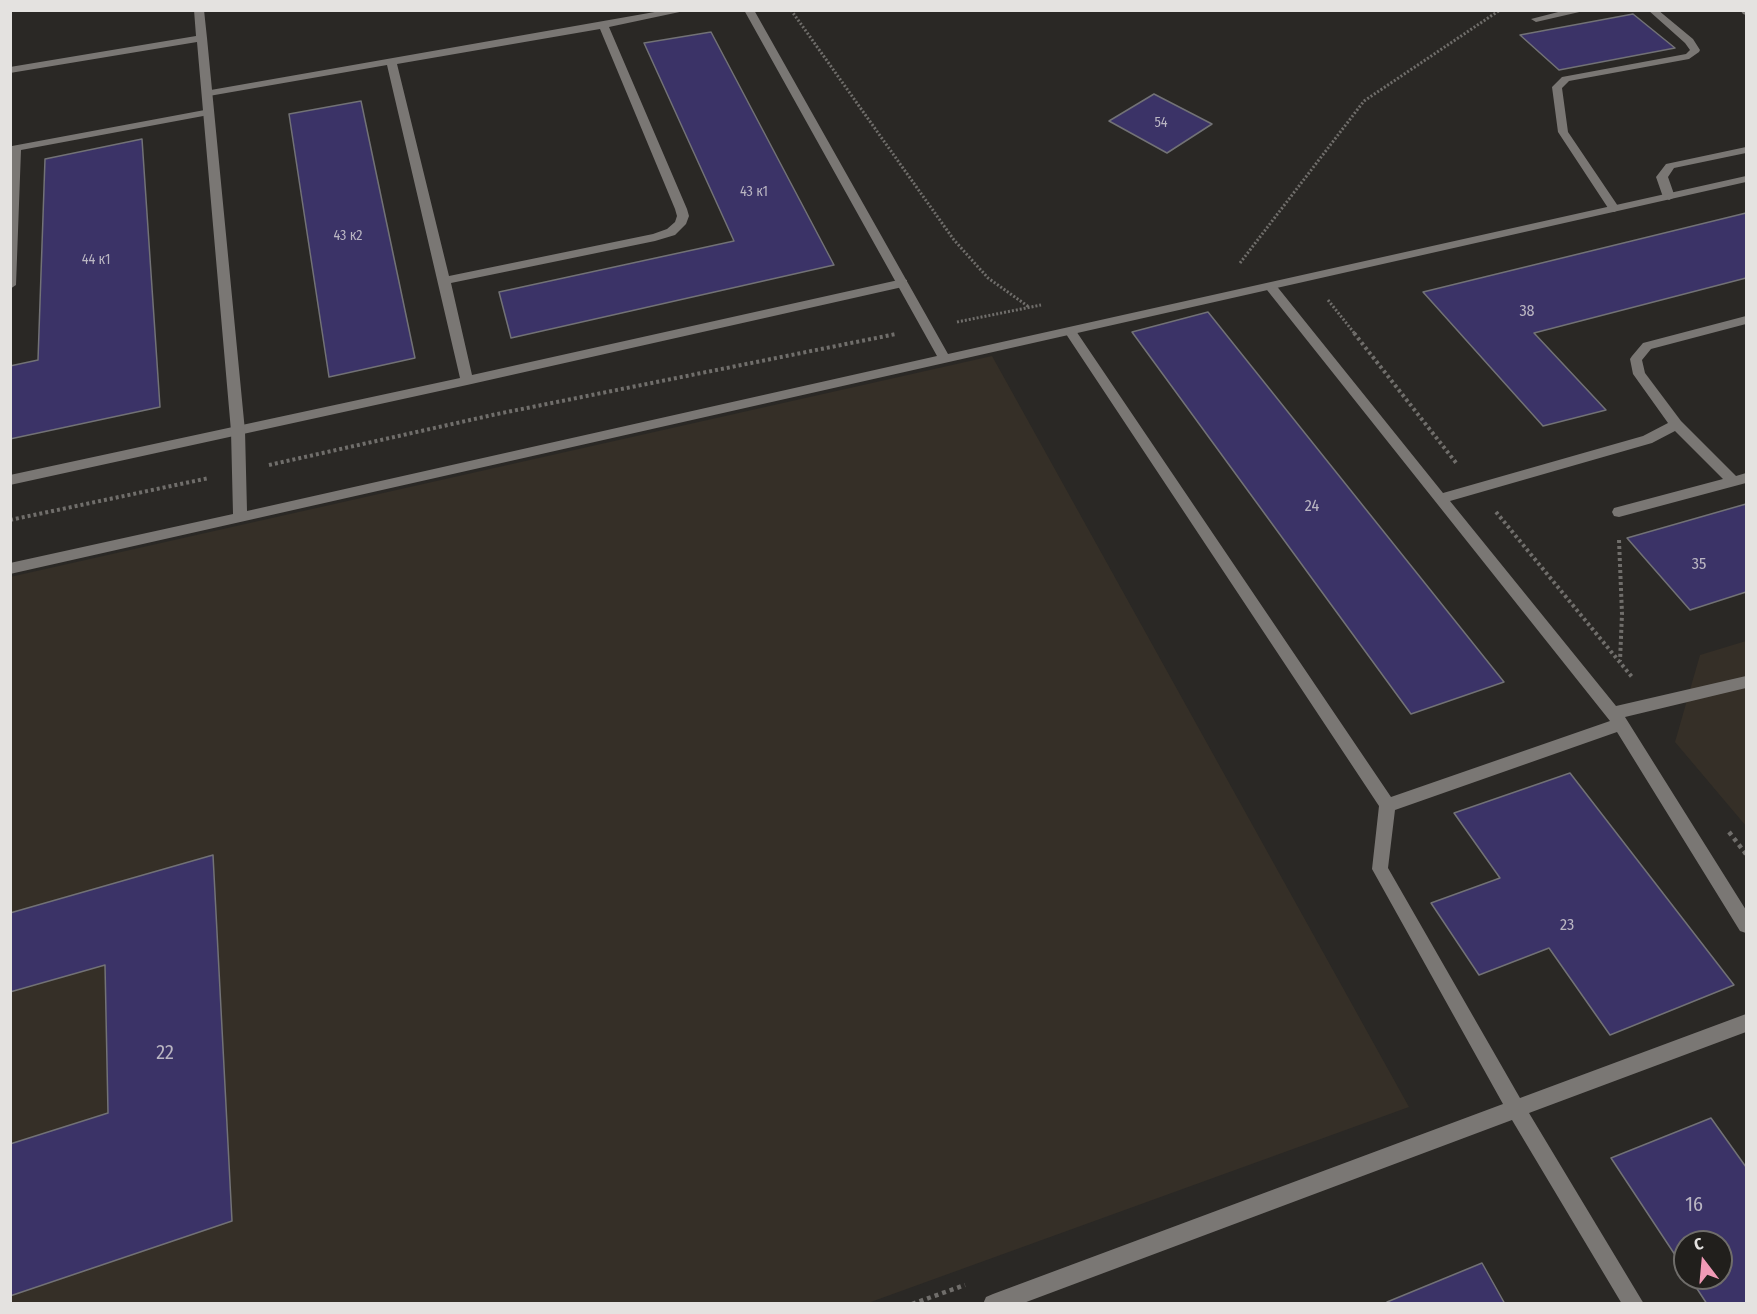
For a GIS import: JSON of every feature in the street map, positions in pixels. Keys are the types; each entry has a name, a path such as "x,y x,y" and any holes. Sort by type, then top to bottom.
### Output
{"street":[{"path":"199,10 209,93 238,431 240,518"},
{"path":"209,93 685,10"},
{"path":"749,10 945,359"},
{"path":"1536,19 1584,10"},
{"path":"1614,209 1563,132 1557,87 1566,79 1689,56 1695,50 1689,41 1652,10"},
{"path":"444,281 656,237 671,232 680,224 683,216 681,208 603,25"},
{"path":"10,70 202,38"},
{"path":"391,62 467,381"},
{"path":"10,285 16,148 210,111"},
{"path":"1669,197 1662,177 1670,166 1746,150"},
{"path":"10,569 1746,179"},
{"path":"10,480 903,283"},
{"path":"1271,287 1438,499 1617,719 1746,925"},
{"path":"1740,480 1676,424 1640,374 1636,358 1647,346 1746,320"},
{"path":"1070,331 1388,805 1380,869 1517,1110 1634,1304"},
{"path":"1438,499 1647,440 1676,424"},
{"path":"1619,512 1740,480"},
{"path":"1388,805 1617,719 1746,682"},
{"path":"993,1304 1746,1023"}],"path":[{"path":"791,10 954,240 988,278 1030,308"},
{"path":"1240,263 1364,101 1500,10"},
{"path":"10,520 239,472 497,414 1052,303"},
{"path":"1619,512 1622,614 1620,662"}],"shaded area":[{"path":"992,356 1409,1107 868,1303 11,1303 10,577"},
{"path":"1746,641 1746,826 1675,742 1700,655"}],"building":[{"path":"1633,14 1675,48 1559,70 1520,35"},
{"path":"711,32 834,265 511,338 499,292 734,241 644,43"},
{"path":"1154,94 1212,124 1167,153 1109,121"},
{"path":"361,101 415,358 329,377 289,114"},
{"path":"142,139 160,407 10,439 10,366 38,360 45,159"},
{"path":"1746,213 1746,278 1534,333 1606,410 1543,426 1423,292"},
{"path":"1208,312 1504,682 1411,714 1132,332"},
{"path":"1746,504 1746,592 1690,610 1627,538"},
{"path":"1570,773 1734,985 1610,1035 1549,948 1479,975 1431,903 1500,878 1454,813"},
{"path":"213,855 232,1221 10,1296 10,1144 108,1113 105,965 10,992 10,913"},
{"path":"1711,1118 1746,1167 1746,1304 1707,1304 1698,1290 1733,1290 1733,1230 1673,1230 1673,1252 1611,1158"},
{"path":"1482,1263 1505,1304 1387,1304 1387,1302"}]}
